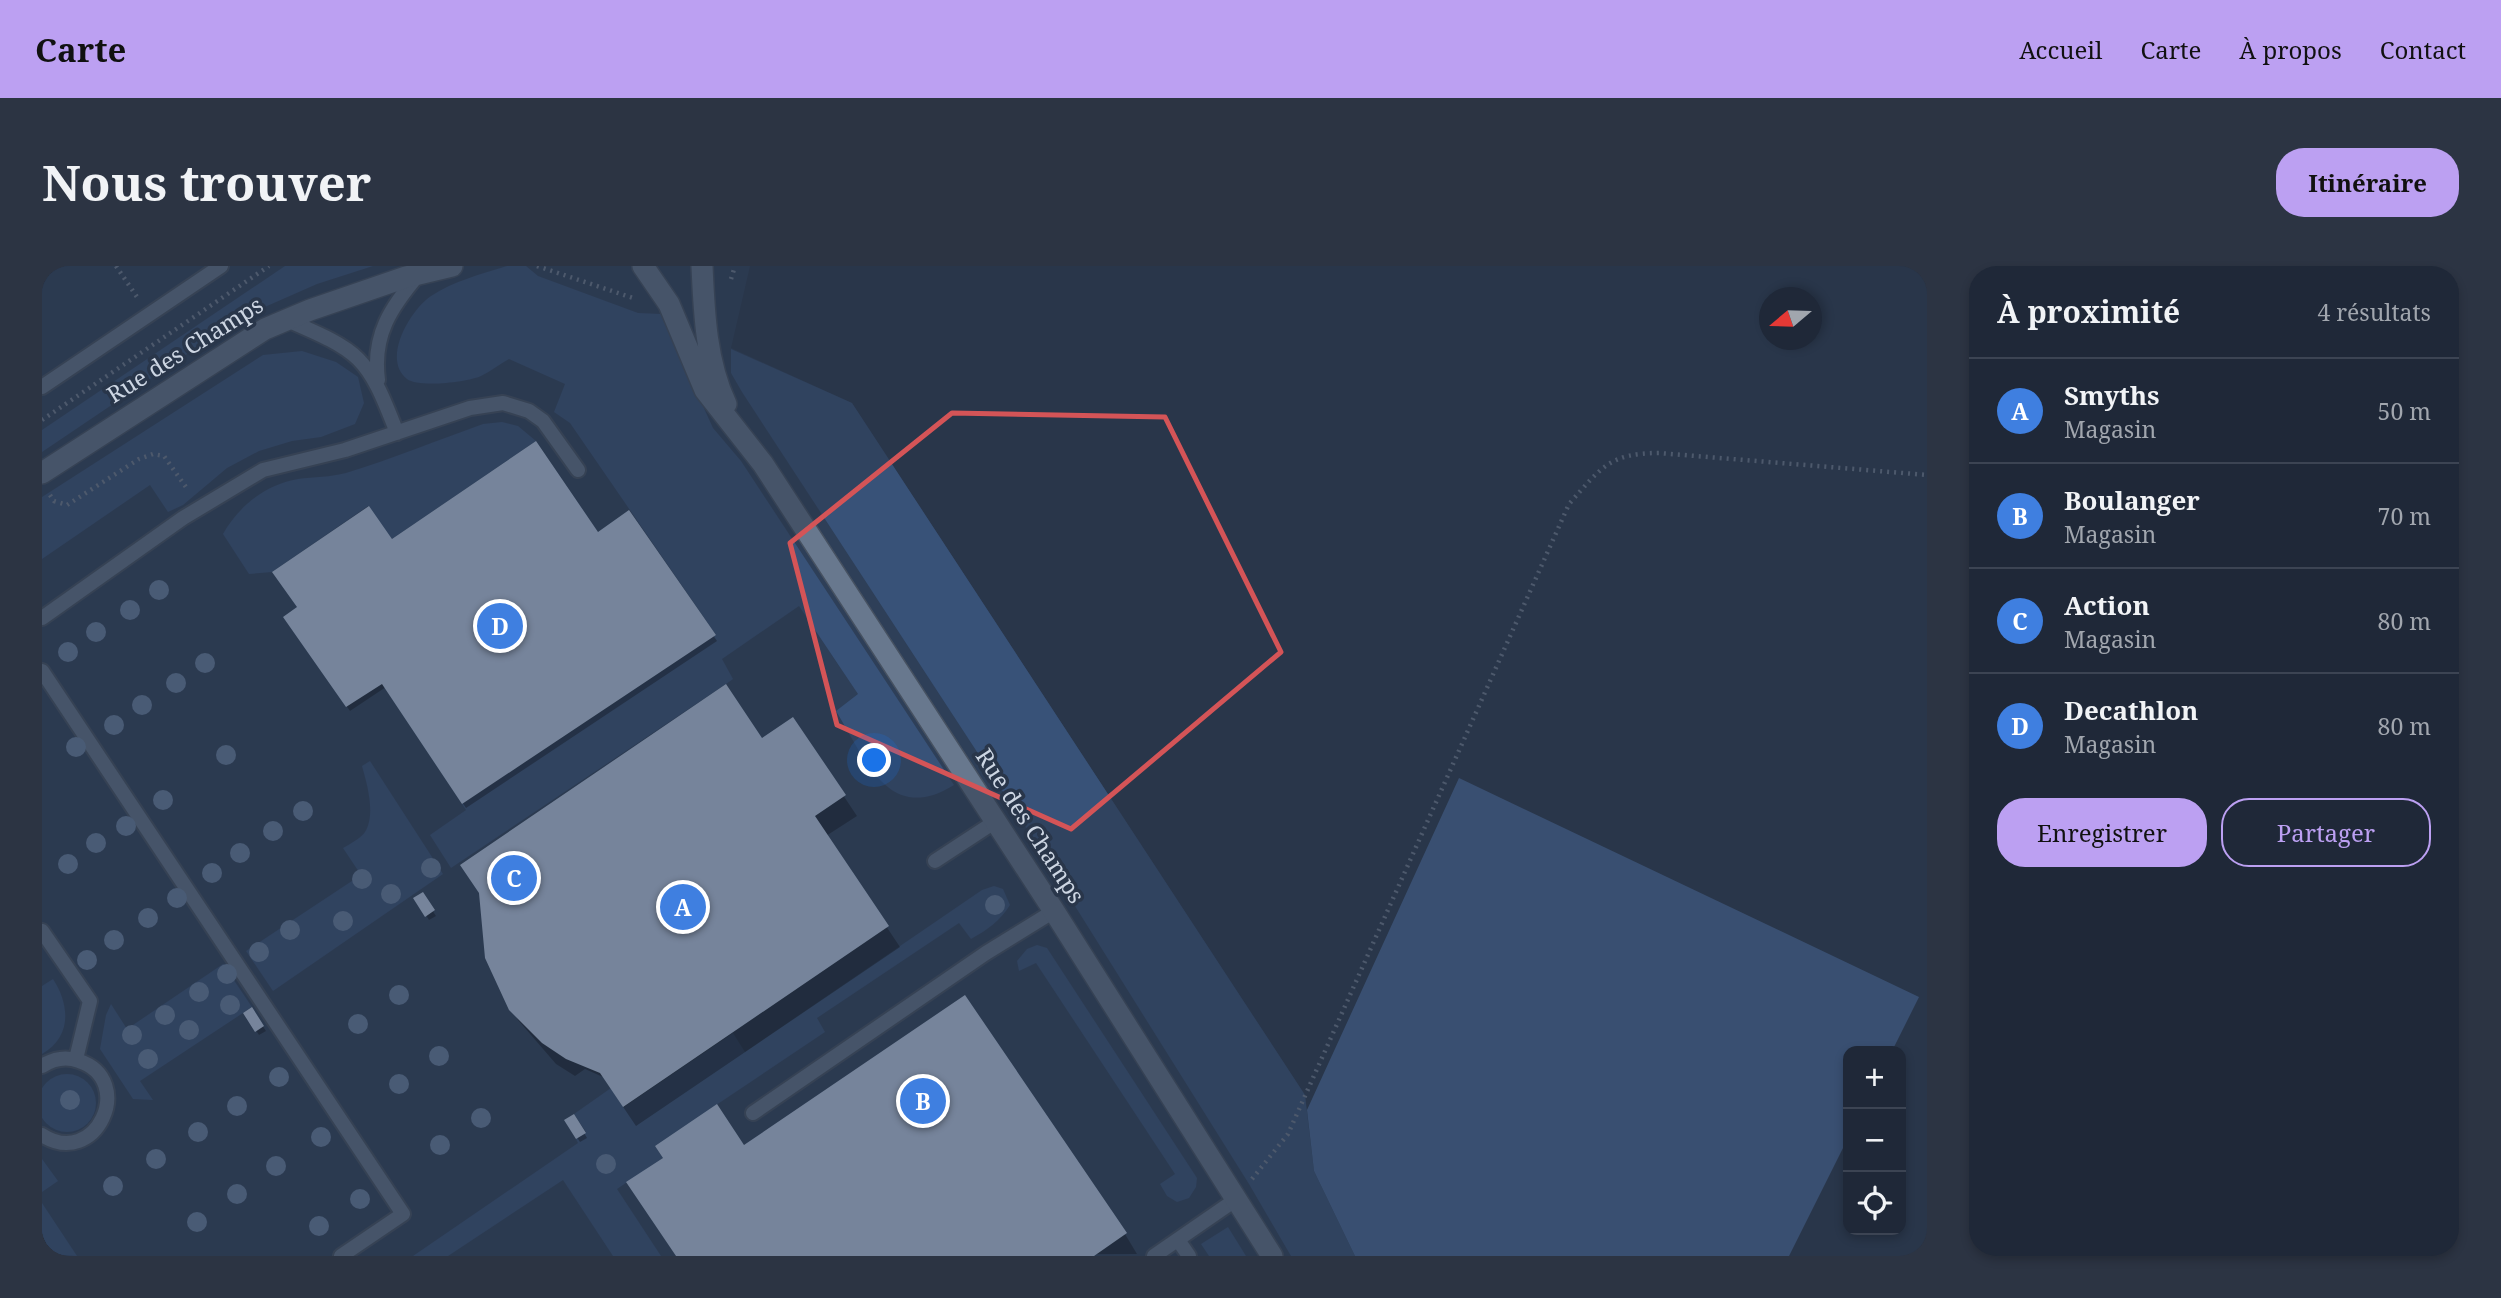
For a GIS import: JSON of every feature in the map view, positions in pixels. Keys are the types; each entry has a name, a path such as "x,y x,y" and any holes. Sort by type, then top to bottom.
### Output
{"street":[{"name":"Rue des Champs","path":"45,482 246,340 285,319 417,272 452,266"},
{"name":"Rue des Champs","path":"643,266 669,304 705,390 738,428"},
{"name":"Rue des Champs","path":"702,266 712,362 723,397 738,428 996,821 1238,1198 1272,1256"}],"lane":[{"path":"42,387 221,266"},
{"path":"379,388 376,351 384,321 417,272"},
{"path":"285,319 355,354 379,388 397,433"},
{"path":"42,618 199,508 263,470 345,450 487,404 516,405 543,421 578,470"},
{"path":"42,671 403,1214 341,1256"},
{"path":"935,861 996,821"},
{"path":"753,1113 986,953 1054,911"},
{"path":"42,931 90,1001 76,1059"},
{"path":"42,1066 62,1058 76,1059 88,1064 104,1082 107,1107 103,1120 95,1131 70,1143 57,1142 42,1135"},
{"path":"1154,1256 1238,1198"},
{"path":"1178,1240 1189,1256"}],"path":[{"path":"116,266 149,314"},
{"path":"42,421 269,266"},
{"path":"1238,1198 1288,1133 1569,504 1602,467 1630,453 1660,453 1927,475"},
{"path":"45,482 54,501 67,505 139,459 153,454 164,456 199,508"}],"highlighted area":[{"path":"952,413 1165,417 1281,652 1071,829 837,725 790,543"}],"shaded area":[{"path":"42,266 750,266 731,348 852,403 1305,1095 1314,1171 1355,1256 42,1256"},
{"path":"285,266 373,266 317,284 242,317 42,452 42,430"},
{"path":"507,266 526,266 538,276 638,313 661,314 713,428 741,461 954,785 931,796 912,797 895,792 881,781 857,748 836,711 858,694 799,606 722,659 733,679 451,868 430,835 466,810 462,804 716,635 570,423 554,412 565,384 509,359 481,376 455,382 413,382 400,370 397,359 402,335 423,302 458,282"},
{"path":"731,349 852,403 1305,1095 1314,1171 1355,1256 1291,1256 1249,1184 1013,807 742,392 731,373"},
{"path":"302,351 336,362 358,377 364,403 355,424 321,437 292,441 259,451 227,468 183,505 168,512 150,485 42,559 42,497 263,355"},
{"path":"502,422 518,426 536,441 392,539 368,506 272,572 249,574 223,534 245,506 275,486 298,479 346,473 483,424"},
{"path":"370,761 443,874 273,991 246,951 361,875 343,848 361,836 368,825 370,799 362,766"},
{"path":"1459,778 1919,997 1894,1046 1843,1046 1843,1148 1789,1256 1355,1256 1314,1171 1307,1110"},
{"path":"994,886 1003,889 1010,905 988,929 971,939 959,923 817,1018 825,1032 655,1146 663,1158 617,1189 661,1256 613,1256 563,1180 448,1256 413,1256 578,1143 576,1139 586,1132 574,1114 611,1088 624,1107 733,1033 745,1052 982,890"},
{"path":"1037,945 1047,948 1197,1178 1196,1187 1189,1198 1177,1202 1167,1196 1160,1184 1175,1174 1036,963 1019,971 1017,961 1027,949"},
{"path":"223,964 252,1007 140,1081 153,1100 133,1099 100,1049 106,1015 111,1004 127,1029"},
{"path":"53,979 63,999 65,1020 59,1039 42,1054 42,986"},
{"path":"67,1074 83,1079 91,1087 96,1103 91,1119 83,1127 67,1132 51,1127 43,1119 38,1103 43,1087 51,1079"},
{"path":"42,1159 58,1181 42,1192"},
{"path":"42,1203 77,1256 42,1254"},
{"path":"1228,1227 1246,1256 1209,1256 1201,1244"}],"building":[{"path":"536,441 598,532 629,510 716,635 462,804 382,684 346,707 283,617 297,607 272,572 369,506 392,539"},
{"path":"726,684 762,738 793,717 846,795 815,816 889,926 623,1107 600,1073 566,1059 542,1043 509,1010 485,958 479,893 460,865"},
{"path":"423,892 435,910 425,917 413,898"},
{"path":"965,995 1127,1233 1094,1256 676,1256 626,1182 663,1158 655,1146 717,1104 744,1145"},
{"path":"252,1007 264,1026 255,1032 243,1013"},
{"path":"574,1114 586,1133 576,1139 564,1120"}],"place":[{"name":"Decathlon","path":"500,626"},
{"name":"Action","path":"514,878"},
{"name":"Smyths","path":"683,907"},
{"name":"Boulanger","path":"923,1101"}]}
